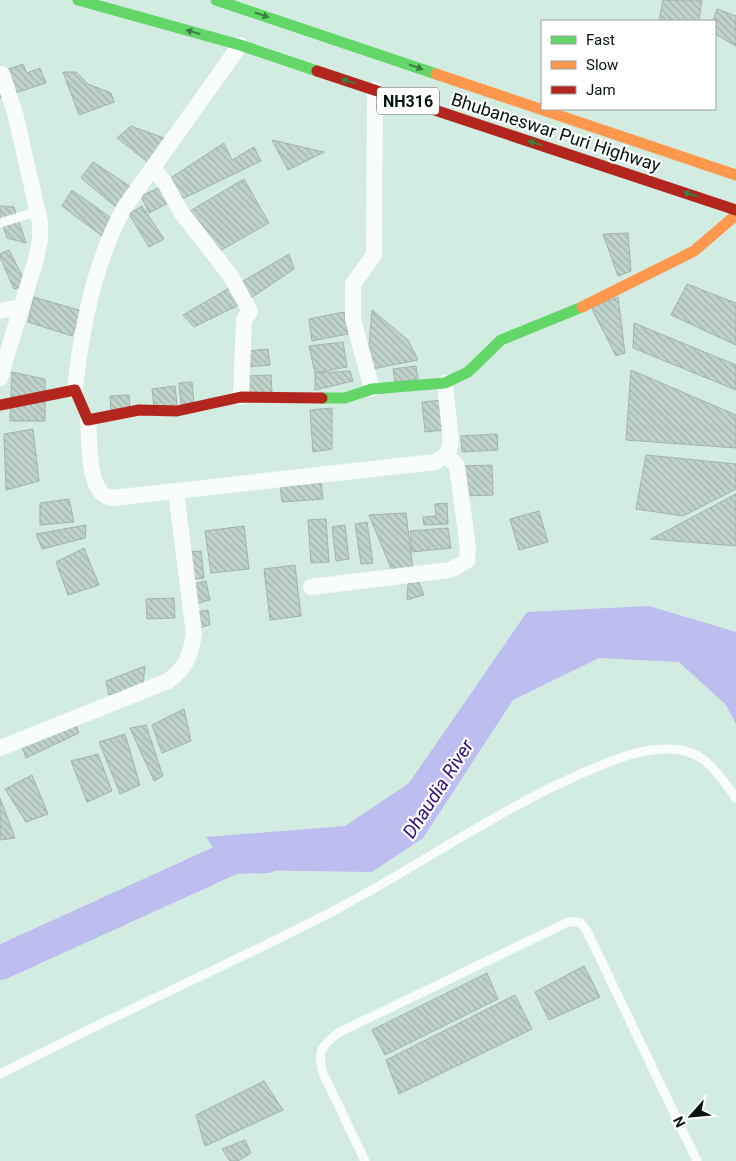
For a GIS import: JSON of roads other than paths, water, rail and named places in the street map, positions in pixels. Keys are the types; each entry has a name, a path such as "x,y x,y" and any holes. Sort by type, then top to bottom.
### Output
{"main road":[{"name":"Bhubaneswar Puri Highway","path":"78,0 240,45 736,210"},
{"name":"Bhubaneswar Puri Highway","path":"216,0 243,4 541,107"},
{"name":"Bhubaneswar Puri Highway","path":"549,110 736,175"},
{"path":"0,404 75,390 88,420 139,410 177,411 241,397 345,398 372,389 445,383 468,372 501,340 579,308 694,251 736,215"}],"street":[{"path":"75,390 79,345 110,234 124,208 154,170 240,45"},
{"path":"0,378 40,240 39,211 15,113 2,74"},
{"path":"372,389 353,320 352,284 374,255 375,90"},
{"path":"154,170 165,182 181,212 230,275 250,311 244,320 241,397"},
{"path":"0,311 22,307"},
{"path":"88,420 93,475 98,490 104,497 112,498 176,492 435,462 447,455 451,443 445,383"},
{"path":"311,587 450,570 466,561 468,548 457,466 447,455"},
{"path":"0,748 168,681 181,672 190,655 194,633 176,492"}],"lane":[{"path":"0,223 39,211"},
{"path":"0,1074 134,1006 340,907 507,810 564,780 615,760 643,752 668,749 687,751 701,756 714,768 736,798"},
{"path":"365,1161 323,1073 319,1058 325,1044 338,1033 568,922 580,922 587,931 697,1161"}],"water":[{"path":"649,606 736,632 736,724 726,705 679,662 599,658 513,700 423,838 372,872 229,870 206,837 345,826 409,783 527,612"}],"waterway":[{"name":"Dhaudia River","path":"0,963 233,857 267,856"}]}
